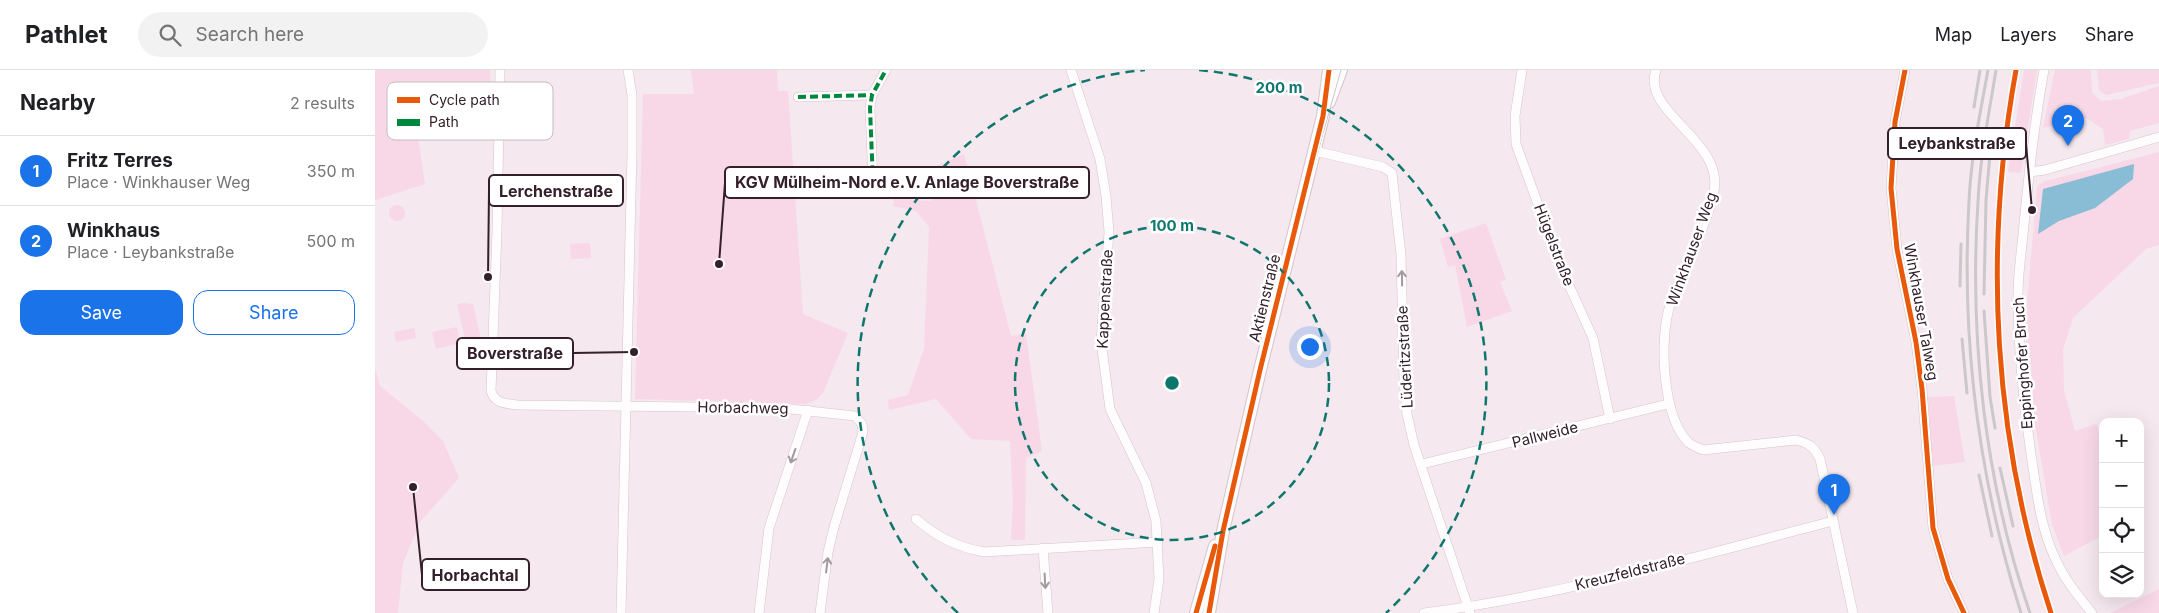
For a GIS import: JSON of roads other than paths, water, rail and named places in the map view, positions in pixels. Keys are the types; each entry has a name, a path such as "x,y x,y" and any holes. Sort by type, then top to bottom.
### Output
{"main road":[{"name":"Aktienstraße","path":"1209,613 1223,531 1260,370 1323,116 1329,70"},
{"name":"Aktienstraße","path":"1323,116 1341,70"},
{"name":"Aktienstraße","path":"1196,613 1214,547 1223,531"}],"street":[{"path":"621,613 627,406 632,95 628,70"},
{"path":"858,185 873,182 870,108 872,95 886,70"},
{"name":"Kappenstraße","path":"1071,70 1100,159 1106,196 1108,242 1101,341 1110,409 1148,488 1156,521 1159,579 1154,613"},
{"name":"Hügelstraße","path":"1522,70 1515,116 1516,144 1562,270 1593,338 1609,419"},
{"name":"Winkhauser Weg","path":"1656,70 1655,85 1659,100 1701,146 1715,175 1711,203 1670,306 1663,342 1668,404 1682,433 1690,444 1703,450 1795,440 1809,444 1820,459 1853,613"},
{"name":"Winkhauser Talweg","path":"1905,70 1895,122 1891,188 1897,249 1916,342 1923,389 1933,528 1946,572 1964,613"},
{"name":"Eppinghofer Bruch","path":"2044,70 2029,172 2018,294 2020,356 2027,429 2038,500 2056,561 2092,613"},
{"path":"798,97 872,95"},
{"path":"2029,172 2045,170 2159,137"},
{"name":"Horbachweg","path":"499,140 491,391 493,397 498,402 517,404 808,410 851,415 858,419 862,424 863,432 834,527 820,613"},
{"name":"Lüderitzstraße","path":"1315,151 1377,165 1390,170 1401,255 1405,403 1414,445 1422,464 1469,610"},
{"name":"Pallweide","path":"1422,464 1668,404"},
{"path":"759,613 769,528 808,410"},
{"path":"916,519 933,533 969,549 984,552 1158,542"},
{"name":"Kreuzfeldstraße","path":"1424,613 1469,610 1600,581 1833,521"},
{"path":"1043,548 1047,613"}],"water":[{"path":"2134,164 2133,179 2095,208 2059,221 2038,234 2043,189"}],"tram line":[{"path":"1324,107 1332,70"},
{"path":"1207,613 1269,340 1341,70"},
{"path":"1198,613 1205,592"}],"railway":[{"path":"1974,107 1980,70"},
{"path":"1988,70 1974,152 1969,201 1967,253 1971,358 1976,410 1984,461 2006,563 2021,613"},
{"path":"1996,70 1979,185 1976,253 1979,358 1991,462 2014,564 2030,613"},
{"path":"1984,294 1986,200 1990,154"},
{"path":"1960,286 1961,244"},
{"path":"1984,311 1990,397 1995,428"},
{"path":"1962,339 1967,393"},
{"path":"2000,468 2013,526"},
{"path":"1979,475 1992,536"}],"place":[{"name":"Winkhaus","path":"2068,146"},
{"name":"Leybankstraße","path":"2032,210"},
{"name":"KGV Mülheim-Nord e.V. Anlage Boverstraße","path":"719,264"},
{"name":"Lerchenstraße","path":"488,277"},
{"name":"Boverstraße","path":"634,352"},
{"name":"Horbachtal","path":"413,487"},
{"name":"Fritz Terres","path":"1834,515"}]}
